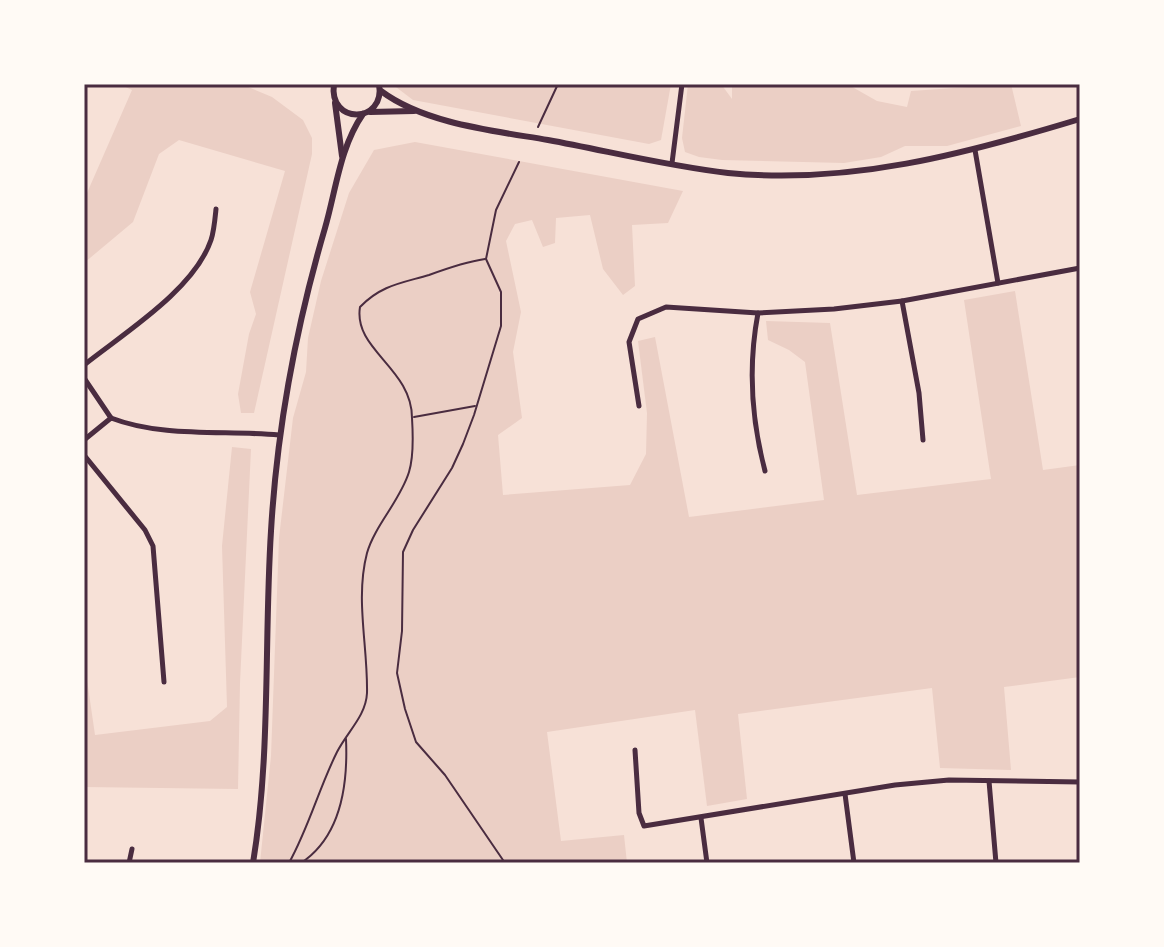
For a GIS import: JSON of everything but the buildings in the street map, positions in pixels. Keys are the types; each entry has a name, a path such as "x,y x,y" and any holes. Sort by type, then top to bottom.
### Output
{"street":[{"path":"672,163 682,84"},
{"path":"330,85 342,159"},
{"path":"253,863 262,793 270,533 279,435 299,327 342,159 352,132 377,103 380,88 414,111"},
{"path":"333,96 343,111 356,115 414,111 487,129 726,172 816,175 913,163 975,150 1080,119"},
{"path":"975,150 998,283"},
{"path":"84,365 185,284 212,238 216,209"},
{"path":"639,406 629,342 638,319 666,307 758,313 834,309 902,301 1080,268"},
{"path":"902,301 919,393 923,440"},
{"path":"758,313 752,347 752,398 756,439 765,471"},
{"path":"84,378 111,418 128,425 279,435"},
{"path":"84,440 111,418"},
{"path":"84,455 145,530 153,546 164,682"},
{"path":"635,750 639,813 644,826 949,780 1080,782"},
{"path":"989,781 996,863"},
{"path":"845,794 854,863"},
{"path":"701,818 707,863"},
{"path":"129,863 132,849"}],"path":[{"path":"538,127 558,84"},
{"path":"505,863 445,775 416,742 397,673 402,631 403,552 413,530 452,468 476,406 501,326 501,292 486,259 496,210 519,162"},
{"path":"289,863 316,808 339,747 353,729 367,694 361,595 367,552 409,471 412,418 406,389 362,330 358,319 360,307 380,290 396,282 428,275 463,262 486,259"},
{"path":"412,418 476,406"},
{"path":"301,863 324,842 336,818 345,789 346,739"}],"shaded area":[{"path":"119,84 241,84 272,97 303,120 312,138 312,154 254,413 241,413 238,394 249,334 256,314 250,292 285,171 179,140 159,154 133,222 84,263 84,193 87,193 132,90"},
{"path":"392,84 671,84 661,140 649,144 413,100"},
{"path":"688,84 721,84 732,99 732,84 847,84 877,101 907,107 911,91 1011,84 1021,126 947,146 905,146 881,157 844,163 722,160 685,152 682,138"},
{"path":"415,142 683,191 668,223 632,225 635,286 623,295 603,269 590,215 556,218 555,243 543,247 532,220 515,224 506,241 521,312 513,352 522,418 498,435 503,495 630,485 646,454 647,413 638,341 655,337 689,517 824,500 805,362 768,340 766,321 830,323 857,495 991,479 964,300 1015,291 1043,470 1080,465 1080,677 1004,687 1011,770 940,768 932,688 738,714 747,799 707,806 695,710 547,732 561,841 624,835 627,863 260,863 271,756 279,538 293,418 306,372 308,338 321,281 349,193 374,150"},
{"path":"232,447 251,449 238,789 84,787 84,659 95,735 210,721 227,707 222,546"}]}
